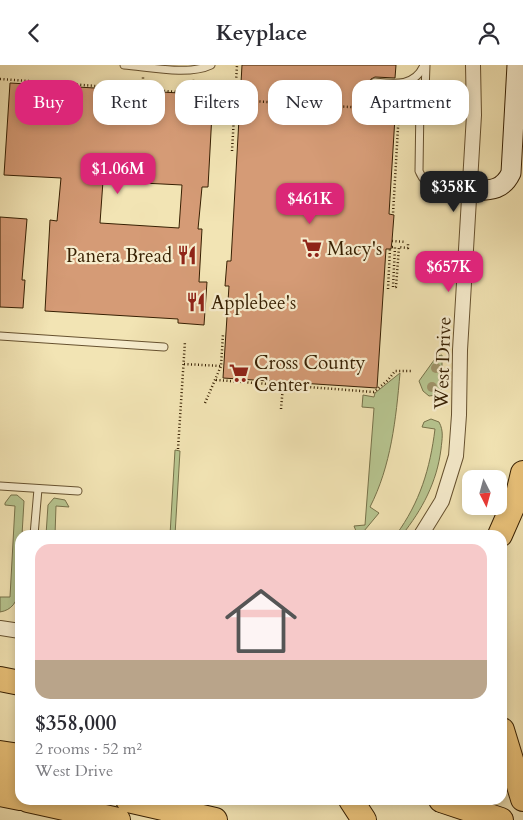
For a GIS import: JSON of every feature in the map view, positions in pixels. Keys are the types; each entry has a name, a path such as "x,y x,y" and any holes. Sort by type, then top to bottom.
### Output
{"highway":[{"path":"502,530 518,494 523,473"},
{"path":"0,665 15,666"},
{"path":"0,679 15,682"},
{"path":"507,746 523,799"},
{"path":"0,753 15,755"},
{"path":"0,771 15,775"},
{"path":"0,794 15,797"},
{"path":"50,805 118,820"},
{"path":"150,805 215,820"},
{"path":"354,805 364,820"},
{"path":"456,805 501,820"}],"main road":[{"path":"470,191 498,189 506,182 511,173 516,65"}],"street":[{"name":"West Drive","path":"424,530 442,501 456,456 459,428 460,350 474,115 473,65"},
{"path":"0,628 15,630"}],"lane":[{"path":"124,65 187,70 200,70 211,65"},
{"path":"411,80 425,65"},
{"path":"425,65 425,80"},
{"path":"419,125 417,161 420,175 428,184 438,189 470,191"},
{"path":"0,336 164,347"},
{"path":"0,486 78,491"},
{"path":"34,530 38,489"}],"path":[{"path":"236,80 237,65"},
{"path":"0,79 93,86"},
{"path":"258,100 399,109 393,214"},
{"path":"232,151 233,125"},
{"path":"388,289 391,248 395,247 393,287 396,287 399,247 408,248 407,242 392,241"},
{"path":"205,403 221,367 223,334"},
{"path":"178,449 185,341"},
{"path":"184,364 221,367"},
{"path":"216,380 374,392 395,371 412,371"},
{"path":"281,409 283,385"}],"green space":[{"path":"442,355 442,389 437,395 429,396 423,391 419,381 437,356"},
{"path":"400,373 397,408 388,459 370,507 379,513 365,530 356,530 354,526 365,525 374,408 362,407 363,395 374,397 375,393"},
{"path":"431,419 439,422 441,425 442,438 439,461 428,495 422,506 406,530 399,530 418,498 430,458 435,429 422,427 424,422"},
{"path":"175,450 180,451 175,530 170,530"},
{"path":"11,495 17,495 24,501 22,530 15,530 15,602 8,609 0,612 0,597 10,597 15,506 5,505"},
{"path":"54,498 65,500 69,507 56,506 55,530 46,530 48,505"}],"building":[{"name":"Macy's","path":"242,65 396,65 395,78 375,77 371,80 352,80 352,125 395,125 389,214 394,215 391,249 386,249 377,388 223,378 229,286 225,286 227,261 231,261 239,125 258,125 258,80 241,80"},
{"path":"10,83 15,83 15,125 83,125 83,87 93,88 93,125 165,125 165,92 175,93 175,125 211,125 208,187 202,187 198,229 202,229 199,282 207,282 204,325 178,323 178,319 45,311 50,220 57,221 61,178 4,175","holes":["103,181 182,185 179,228 100,223"]},
{"path":"0,217 27,219 22,280 25,280 23,308 0,307"}],"place":[{"name":"Macy's","path":"312,248"},
{"name":"Panera Bread","path":"187,255"},
{"name":"Applebee's","path":"196,302"},
{"name":"Cross County Center","path":"239,373"}]}
